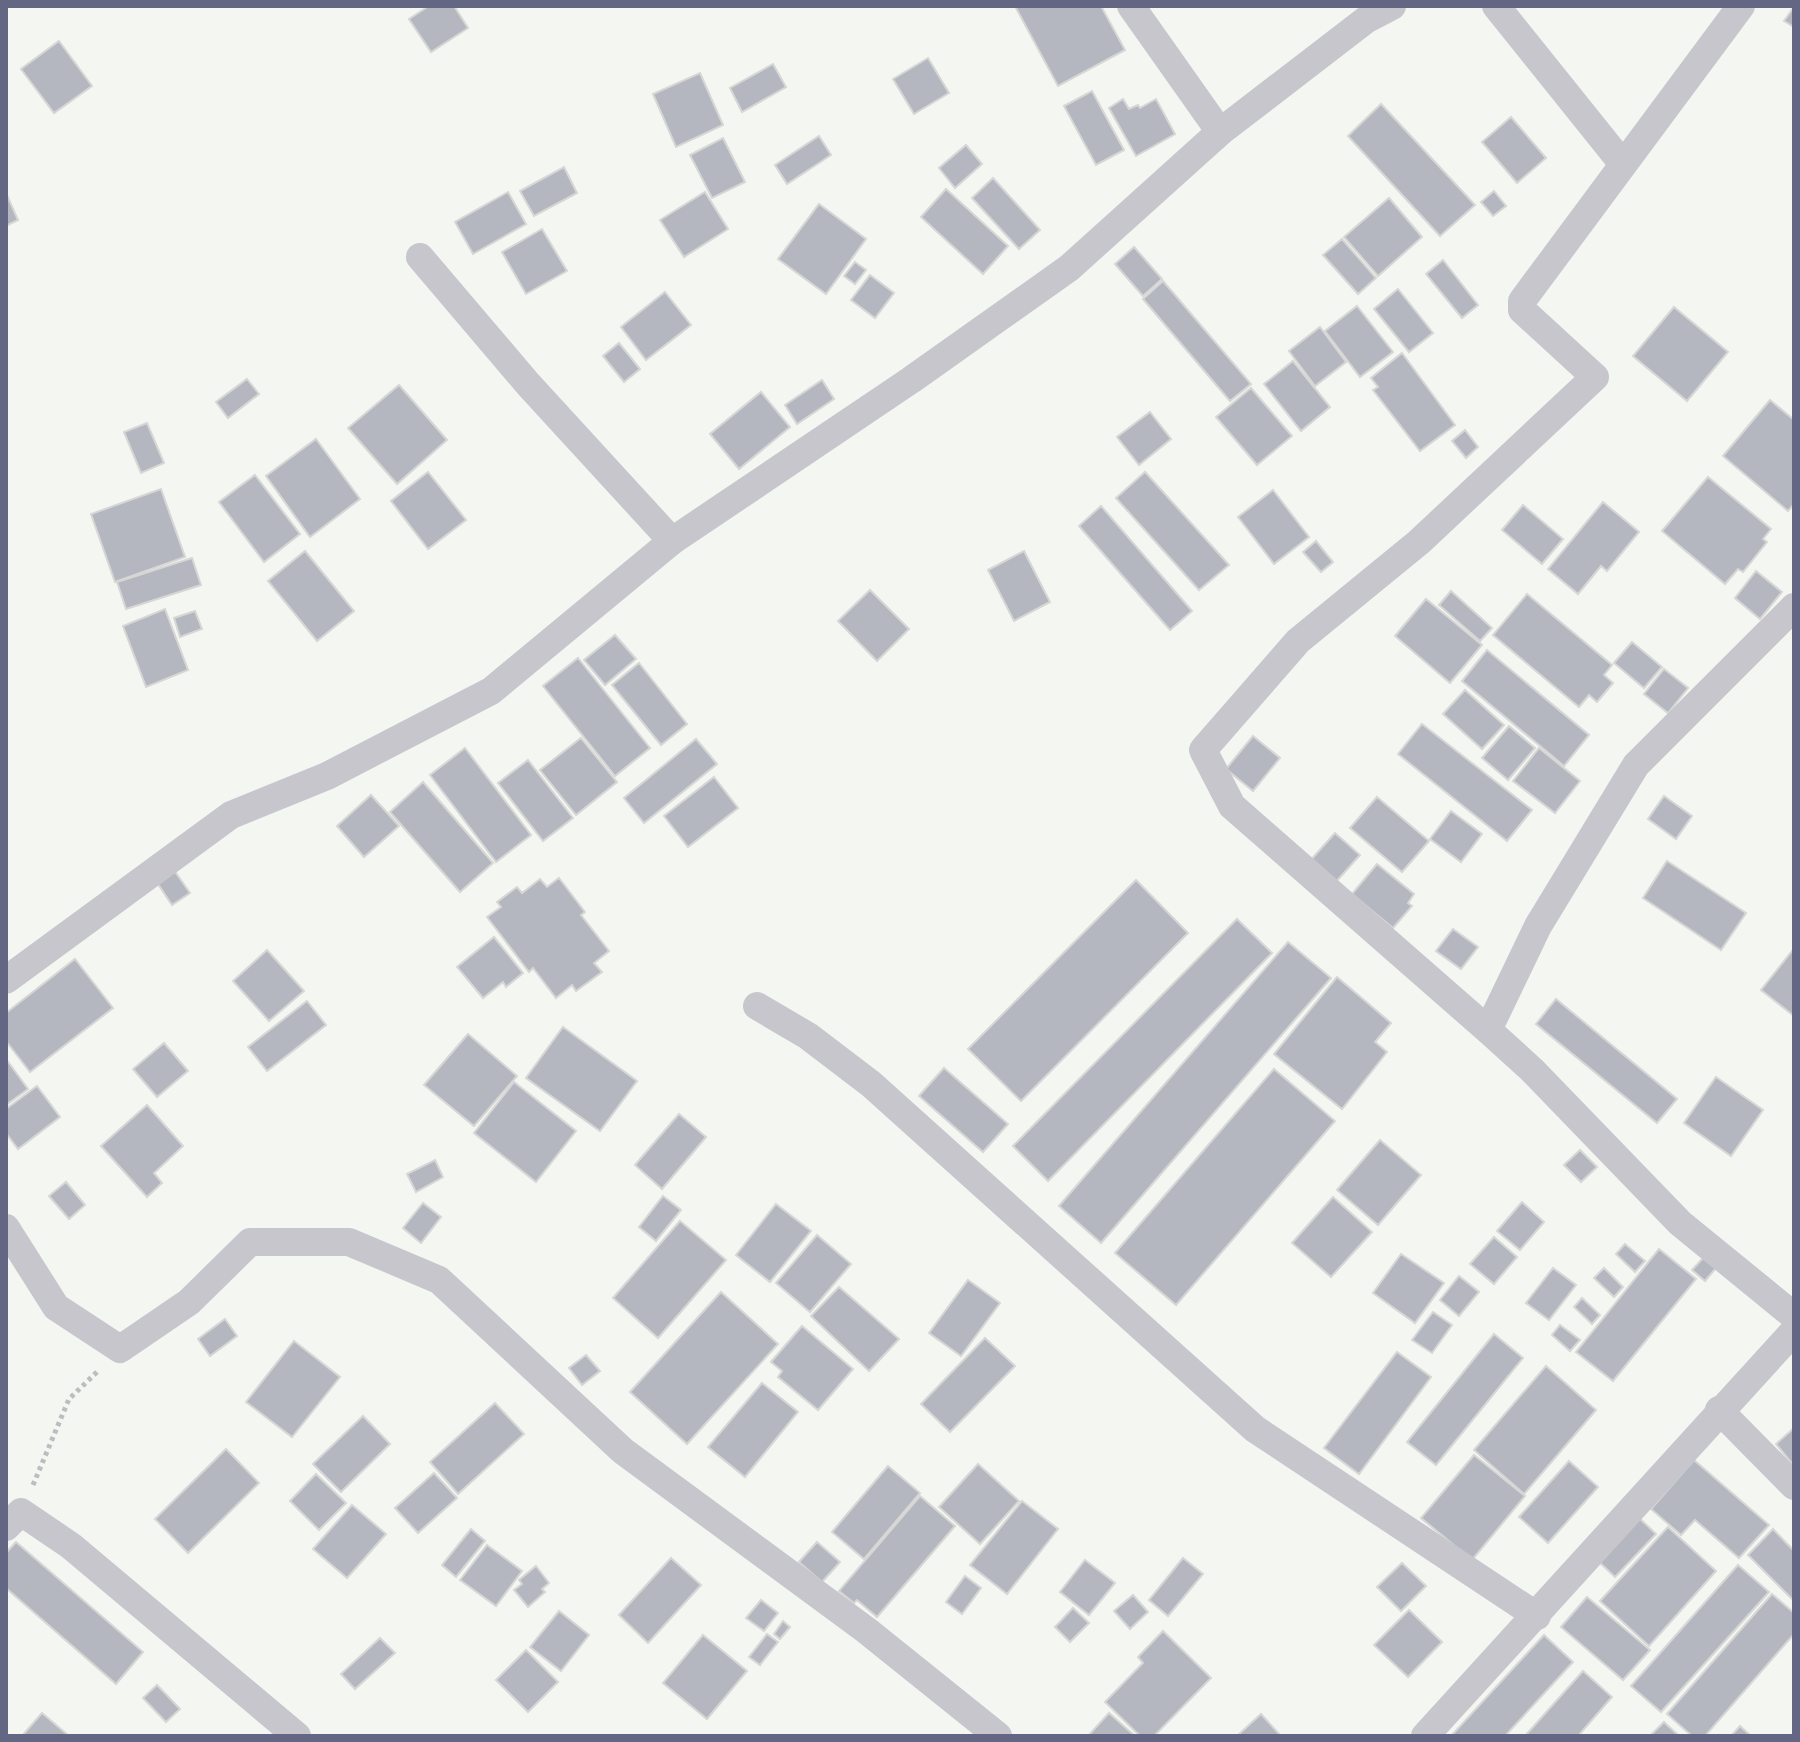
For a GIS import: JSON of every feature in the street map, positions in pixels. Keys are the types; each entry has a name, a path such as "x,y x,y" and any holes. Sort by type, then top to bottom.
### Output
{"street":[{"path":"1131,6 1220,132"},
{"path":"6,980 231,815 327,776 491,691 672,541 899,389 1069,268 1220,132 1367,19 1392,6"},
{"path":"1496,6 1622,163"},
{"path":"1741,6 1678,95 1622,163 1522,301 1522,310 1595,377 1419,542 1298,641 1203,750 1232,806 1532,1070 1680,1223 1794,1316"},
{"path":"420,257 528,384 672,541"},
{"path":"1488,1030 1538,926 1636,765 1794,607"},
{"path":"757,1006 808,1036 871,1084 1255,1429 1537,1616"},
{"path":"6,1228 56,1307 120,1349 189,1302 250,1242 349,1242 439,1280 623,1451 866,1630 998,1736"},
{"path":"1425,1736 1794,1331"},
{"path":"1719,1410 1794,1486"},
{"path":"14,1519 71,1546 297,1736"}],"path":[{"path":"14,1519 69,1399 120,1349"}],"building":[{"path":"429,6 454,6 468,28 431,52 409,19"},
{"path":"1015,6 1101,6 1125,50 1058,86"},
{"path":"1794,7 1794,27 1784,21"},
{"path":"59,41 92,86 54,113 21,69"},
{"path":"928,58 949,93 914,114 893,79"},
{"path":"773,64 786,87 742,112 730,88"},
{"path":"700,73 723,125 676,147 653,94"},
{"path":"1092,91 1124,150 1096,165 1064,106"},
{"path":"1123,99 1129,109 1138,105 1140,108 1156,99 1175,134 1136,156 1109,108"},
{"path":"1381,104 1475,205 1440,236 1348,136"},
{"path":"1511,117 1546,158 1517,183 1482,142"},
{"path":"819,136 831,155 787,184 775,165"},
{"path":"723,138 745,182 712,198 690,155"},
{"path":"966,145 982,164 955,188 939,168"},
{"path":"564,167 577,193 534,216 520,191"},
{"path":"993,178 1040,230 1019,249 972,198"},
{"path":"946,189 1008,246 983,274 921,217"},
{"path":"1494,191 1506,206 1493,216 1481,202"},
{"path":"508,192 526,224 473,254 455,222"},
{"path":"705,192 728,229 684,257 660,220"},
{"path":"6,193 18,220 6,226"},
{"path":"1389,198 1422,237 1378,276 1344,237"},
{"path":"819,204 866,239 826,294 778,259"},
{"path":"542,229 567,271 526,294 502,252"},
{"path":"1342,239 1376,278 1358,294 1323,255"},
{"path":"1134,247 1162,279 1143,296 1115,264"},
{"path":"1443,260 1478,305 1462,318 1426,274"},
{"path":"855,262 866,270 855,284 844,276"},
{"path":"870,275 894,293 875,318 851,300"},
{"path":"1163,281 1251,384 1230,401 1143,299"},
{"path":"1398,289 1433,333 1409,352 1374,309"},
{"path":"665,292 691,325 646,360 621,327"},
{"path":"1357,306 1393,352 1360,377 1325,331"},
{"path":"1674,307 1728,352 1687,401 1633,356"},
{"path":"1320,327 1346,362 1315,386 1289,351"},
{"path":"619,343 640,369 624,382 603,356"},
{"path":"1402,353 1455,425 1420,451 1373,390 1378,387 1371,378"},
{"path":"1293,361 1330,407 1301,431 1264,384"},
{"path":"247,379 259,394 228,418 216,402"},
{"path":"822,380 834,399 797,424 785,405"},
{"path":"399,385 447,440 397,484 348,428"},
{"path":"1251,388 1292,436 1257,465 1216,417"},
{"path":"761,392 790,427 739,469 710,434"},
{"path":"1770,400 1794,420 1794,504 1788,511 1723,456"},
{"path":"1150,412 1171,439 1139,465 1117,437"},
{"path":"147,423 164,463 141,473 124,432"},
{"path":"1465,430 1478,447 1466,458 1452,441"},
{"path":"316,439 360,499 310,537 266,476"},
{"path":"428,472 466,520 428,549 391,501"},
{"path":"1145,472 1229,565 1199,590 1116,498"},
{"path":"255,475 300,534 264,562 219,502"},
{"path":"1708,477 1771,529 1763,539 1767,542 1743,572 1738,569 1725,584 1662,531"},
{"path":"161,489 185,557 115,582 91,514"},
{"path":"1273,490 1309,537 1274,564 1238,517"},
{"path":"1603,502 1639,532 1607,571 1601,566 1578,594 1548,569"},
{"path":"1523,505 1563,539 1542,564 1502,530"},
{"path":"1101,506 1192,611 1170,630 1079,526"},
{"path":"1316,541 1333,562 1321,572 1303,552"},
{"path":"305,551 354,611 317,641 268,581"},
{"path":"1024,551 1050,602 1014,621 988,570"},
{"path":"192,558 201,585 126,609 117,582"},
{"path":"1756,571 1782,592 1760,619 1735,598"},
{"path":"870,590 909,629 877,661 838,621"},
{"path":"1451,591 1492,628 1480,641 1439,605"},
{"path":"1527,594 1612,665 1604,675 1613,683 1597,702 1589,695 1579,707 1493,635"},
{"path":"1426,599 1482,645 1450,683 1395,636"},
{"path":"165,609 188,670 146,687 123,626"},
{"path":"195,611 202,629 180,637 174,618"},
{"path":"615,635 636,659 605,685 584,660"},
{"path":"1632,642 1662,667 1644,688 1614,663"},
{"path":"1487,650 1589,735 1564,766 1462,681"},
{"path":"578,658 650,748 615,776 543,686"},
{"path":"639,663 687,724 661,745 612,685"},
{"path":"1664,669 1688,688 1668,713 1644,694"},
{"path":"1465,690 1504,725 1482,749 1443,714"},
{"path":"1422,724 1532,810 1507,841 1398,754"},
{"path":"1509,726 1535,748 1508,780 1482,758"},
{"path":"1253,736 1280,758 1253,791 1226,769"},
{"path":"581,738 617,782 576,815 540,770"},
{"path":"696,739 717,764 644,823 624,798"},
{"path":"465,748 531,835 496,862 430,775"},
{"path":"1539,748 1580,781 1555,813 1513,781"},
{"path":"528,760 573,818 543,841 498,783"},
{"path":"714,777 738,808 688,847 664,816"},
{"path":"423,782 493,863 460,892 390,812"},
{"path":"371,795 399,826 364,857 337,826"},
{"path":"1664,796 1692,816 1676,839 1648,819"},
{"path":"1377,797 1429,841 1402,872 1350,828"},
{"path":"1451,811 1482,834 1461,862 1430,839"},
{"path":"1335,833 1360,855 1334,884 1309,862"},
{"path":"1667,861 1746,913 1721,950 1643,898"},
{"path":"1377,864 1414,894 1408,903 1412,906 1393,928 1352,894"},
{"path":"171,866 190,893 172,905 154,878"},
{"path":"559,878 585,912 581,915 609,951 594,963 602,972 576,991 572,985 556,998 533,968 529,972 487,917 501,907 497,902 517,887 522,893 540,879 547,887"},
{"path":"1136,880 1188,933 1021,1101 968,1049"},
{"path":"1237,919 1272,953 1048,1181 1013,1146"},
{"path":"1453,929 1478,947 1461,969 1436,951"},
{"path":"494,937 523,973 506,987 503,982 483,998 457,967"},
{"path":"1288,942 1331,978 1101,1243 1059,1206"},
{"path":"267,950 304,991 269,1021 233,981"},
{"path":"1794,952 1794,1016 1761,990"},
{"path":"75,959 113,1008 30,1072 6,1041 6,1013"},
{"path":"1337,977 1391,1023 1375,1042 1387,1052 1342,1109 1274,1054"},
{"path":"1556,999 1677,1099 1657,1123 1536,1024"},
{"path":"307,1001 326,1025 267,1071 248,1047"},
{"path":"563,1027 637,1081 600,1131 526,1078"},
{"path":"468,1034 517,1076 474,1126 424,1085"},
{"path":"164,1043 188,1071 157,1097 133,1069"},
{"path":"6,1059 28,1089 6,1105"},
{"path":"944,1068 1008,1124 983,1152 919,1096"},
{"path":"1274,1069 1335,1121 1176,1305 1115,1253"},
{"path":"1716,1077 1763,1110 1731,1156 1684,1123"},
{"path":"514,1082 576,1131 536,1182 474,1133"},
{"path":"37,1086 60,1117 18,1149 6,1133 6,1109"},
{"path":"147,1105 183,1146 154,1173 162,1183 147,1197 101,1146"},
{"path":"679,1114 706,1137 662,1189 635,1165"},
{"path":"1380,1140 1421,1175 1378,1225 1337,1190"},
{"path":"1580,1150 1597,1167 1581,1182 1564,1165"},
{"path":"435,1160 443,1177 416,1192 407,1174"},
{"path":"66,1182 85,1205 69,1219 49,1196"},
{"path":"663,1196 681,1210 656,1241 639,1227"},
{"path":"1333,1197 1372,1232 1331,1277 1292,1243"},
{"path":"1522,1202 1544,1222 1520,1250 1497,1231"},
{"path":"423,1203 441,1217 421,1243 403,1228"},
{"path":"776,1204 811,1231 770,1282 736,1255"},
{"path":"680,1221 726,1260 658,1338 613,1298"},
{"path":"817,1235 851,1264 810,1312 776,1283"},
{"path":"1494,1237 1517,1257 1494,1284 1470,1264"},
{"path":"1625,1244 1645,1261 1635,1272 1616,1254"},
{"path":"1659,1249 1696,1279 1613,1381 1576,1352"},
{"path":"1401,1254 1444,1283 1415,1323 1373,1293"},
{"path":"1704,1257 1716,1268 1705,1281 1692,1270"},
{"path":"1553,1268 1576,1285 1549,1320 1526,1303"},
{"path":"1604,1268 1623,1287 1614,1297 1594,1278"},
{"path":"1459,1276 1479,1292 1459,1316 1440,1300"},
{"path":"968,1280 1000,1303 961,1356 929,1333"},
{"path":"839,1287 899,1339 869,1371 811,1316"},
{"path":"721,1292 778,1344 687,1444 630,1392"},
{"path":"1582,1298 1600,1315 1592,1324 1574,1307"},
{"path":"1433,1312 1452,1325 1432,1353 1412,1340"},
{"path":"225,1319 237,1336 210,1356 198,1339"},
{"path":"1560,1325 1580,1340 1570,1351 1552,1335"},
{"path":"802,1326 853,1369 818,1410 778,1377 782,1371 771,1362"},
{"path":"1494,1334 1523,1358 1436,1465 1407,1442"},
{"path":"985,1338 1015,1366 950,1432 921,1404"},
{"path":"294,1341 340,1377 292,1437 246,1402"},
{"path":"1397,1352 1431,1377 1359,1474 1324,1448"},
{"path":"586,1355 600,1371 582,1385 569,1368"},
{"path":"1546,1366 1596,1410 1524,1494 1474,1450"},
{"path":"762,1383 798,1412 745,1477 708,1447"},
{"path":"495,1403 524,1434 458,1494 430,1462"},
{"path":"363,1416 390,1444 341,1492 313,1464"},
{"path":"1794,1428 1794,1466 1776,1444"},
{"path":"226,1449 259,1483 188,1553 155,1519"},
{"path":"1474,1455 1525,1496 1472,1560 1421,1518"},
{"path":"1694,1460 1769,1525 1739,1558 1695,1520 1681,1535 1651,1509"},
{"path":"1569,1461 1598,1487 1548,1543 1519,1517"},
{"path":"978,1464 1019,1501 980,1544 939,1507"},
{"path":"888,1466 920,1493 864,1559 832,1532"},
{"path":"434,1473 457,1498 418,1533 395,1508"},
{"path":"316,1474 346,1503 319,1530 290,1501"},
{"path":"920,1496 955,1526 877,1617 857,1600 854,1603 839,1591"},
{"path":"1022,1501 1058,1529 1007,1594 970,1565"},
{"path":"352,1505 386,1534 347,1578 313,1549"},
{"path":"1636,1515 1656,1534 1615,1577 1595,1558"},
{"path":"1668,1527 1716,1571 1649,1646 1600,1601"},
{"path":"471,1529 485,1541 456,1577 442,1565"},
{"path":"1773,1529 1794,1551 1794,1601 1748,1555"},
{"path":"16,1542 143,1652 116,1684 6,1588 6,1553"},
{"path":"817,1542 840,1562 822,1582 799,1562"},
{"path":"487,1545 522,1571 496,1606 460,1580"},
{"path":"671,1558 701,1585 648,1643 619,1615"},
{"path":"1183,1558 1203,1574 1168,1616 1149,1600"},
{"path":"1085,1560 1115,1583 1089,1615 1060,1592"},
{"path":"1402,1563 1426,1586 1401,1611 1377,1587"},
{"path":"1738,1565 1769,1592 1661,1712 1631,1686"},
{"path":"536,1566 549,1583 542,1589 545,1592 528,1607 514,1590 522,1584 519,1580"},
{"path":"965,1576 981,1588 962,1614 946,1602"},
{"path":"1772,1594 1794,1613 1794,1634 1705,1736 1692,1736 1667,1714"},
{"path":"1133,1595 1148,1612 1130,1629 1114,1611"},
{"path":"1587,1597 1650,1650 1623,1680 1561,1627"},
{"path":"761,1600 778,1613 764,1631 746,1618"},
{"path":"1073,1608 1089,1623 1070,1642 1055,1627"},
{"path":"1409,1610 1442,1642 1408,1677 1374,1645"},
{"path":"559,1611 589,1635 561,1671 530,1647"},
{"path":"783,1621 790,1627 780,1639 774,1634"},
{"path":"1163,1631 1211,1678 1154,1736 1140,1736 1105,1702 1143,1663 1138,1657"},
{"path":"767,1634 778,1642 760,1665 749,1657"},
{"path":"703,1635 747,1671 707,1719 663,1683"},
{"path":"1544,1635 1573,1662 1505,1736 1451,1736"},
{"path":"380,1638 395,1653 355,1689 341,1674"},
{"path":"526,1650 558,1682 528,1712 496,1680"},
{"path":"1583,1671 1612,1697 1578,1736 1525,1736"},
{"path":"157,1685 180,1709 166,1722 143,1698"},
{"path":"42,1713 69,1736 22,1736"},
{"path":"1109,1713 1135,1736 1088,1736"},
{"path":"1261,1714 1281,1736 1237,1736"},
{"path":"1664,1722 1679,1736 1650,1736"},
{"path":"1740,1726 1751,1736 1731,1736"}]}
